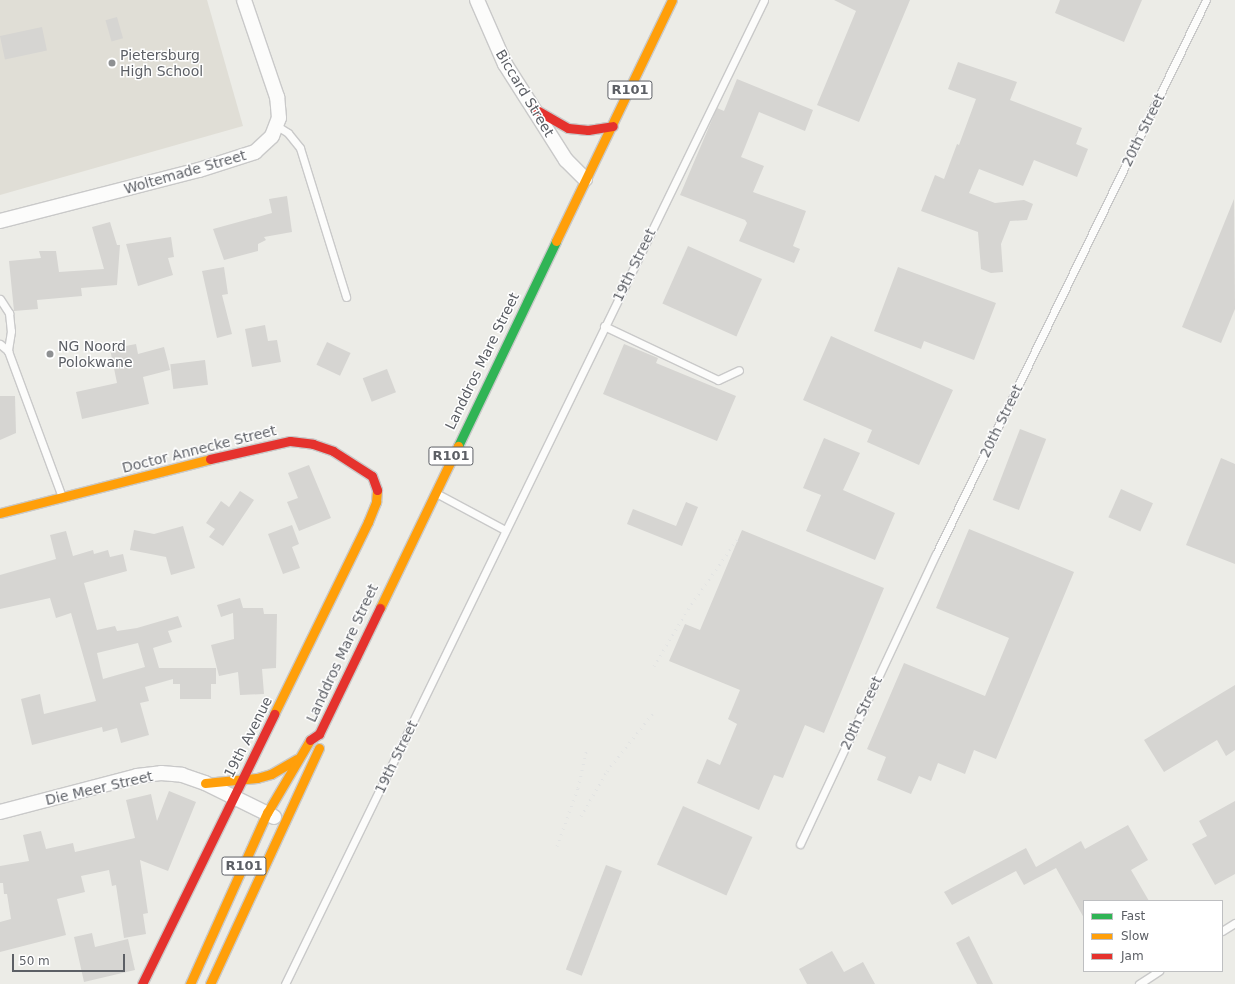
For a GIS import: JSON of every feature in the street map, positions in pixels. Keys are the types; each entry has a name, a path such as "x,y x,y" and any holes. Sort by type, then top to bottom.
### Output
{"main road":[{"name":"Landdros Mare Street","path":"190,984 267,814 310,740 319,734 585,179 613,126 672,0"},
{"path":"533,108 568,128 588,130 613,126"},
{"name":"Doctor Annecke Street","path":"0,513 248,450 290,441 313,444 333,450 360,466 372,476 377,486 376,502"},
{"name":"19th Avenue","path":"142,984 368,522 376,502"},
{"name":"Landdros Mare Street","path":"210,984 321,743 319,734"},
{"path":"205,783 242,781 271,774 298,759"}],"street":[{"name":"Woltemade Street","path":"0,221 238,158 255,152 272,136 279,118 277,97 244,0"},
{"name":"Biccard Street","path":"476,0 505,64 566,160 585,179"},
{"name":"Die Meer Street","path":"0,812 137,776 161,773 182,775 205,783 285,822"}],"lane":[{"name":"19th Street","path":"285,984 764,0"},
{"name":"20th Street","path":"800,844 936,554 1206,0"},
{"path":"276,126 288,133 300,148 346,297"},
{"path":"0,299 9,313 11,331 8,351"},
{"path":"604,326 718,380 739,370"},
{"path":"0,344 8,351 62,497"},
{"path":"434,492 505,530"},
{"path":"1223,930 1235,923"},
{"path":"1139,984 1157,972"}],"shaded area":[{"name":"Pietersburg High School","path":"0,0 207,0 243,126 0,195"}],"building":[{"path":"834,0 910,0 859,122 817,105 856,11"},
{"path":"1060,0 1142,0 1124,42 1055,13"},
{"path":"117,17 123,38 112,41 105,20"},
{"path":"42,27 47,50 5,59 0,36"},
{"path":"958,62 1017,82 1010,100 1082,128 1076,144 1088,149 1077,177 1034,160 1023,186 979,169 969,193 995,203 1024,200 1033,204 1027,220 1010,221 1001,244 1003,272 991,273 981,269 978,232 921,211 935,175 944,179 957,144 959,145 976,99 948,89"},
{"path":"737,79 813,110 805,131 759,112 741,157 764,166 753,192 806,211 793,246 800,249 794,263 739,241 747,223 745,220 680,195 717,108 724,111"},
{"path":"287,196 292,232 264,237 266,240 258,244 258,251 224,260 213,229 272,213 269,199"},
{"path":"1234,199 1235,309 1221,343 1182,327"},
{"path":"110,222 117,245 120,245 117,285 81,288 82,296 37,300 38,309 14,311 9,261 41,258 39,251 56,251 59,272 104,269 92,227"},
{"path":"171,237 174,257 168,258 173,275 138,286 126,244"},
{"path":"688,246 762,279 736,336 662,304"},
{"path":"224,267 228,294 222,295 232,334 217,338 202,271"},
{"path":"898,267 996,303 974,360 924,341 921,349 874,331"},
{"path":"265,325 268,341 277,340 281,362 252,367 245,329"},
{"path":"831,336 953,390 919,465 867,442 872,430 803,400"},
{"path":"327,342 351,353 340,376 316,365"},
{"path":"136,344 138,354 164,347 170,370 143,377 149,404 82,419 76,392 117,383 110,349"},
{"path":"624,344 658,358 656,363 736,396 717,441 603,394"},
{"path":"205,360 208,385 173,389 170,364"},
{"path":"387,369 396,392 372,402 363,378"},
{"path":"0,396 15,396 16,433 0,440"},
{"path":"1020,429 1046,439 1019,510 993,500"},
{"path":"824,438 860,453 843,490 895,513 875,560 806,531 821,495 803,488"},
{"path":"1221,458 1235,464 1235,564 1186,545"},
{"path":"309,465 331,518 299,531 287,502 298,498 288,473"},
{"path":"1121,489 1153,503 1140,532 1108,517"},
{"path":"240,491 254,500 223,546 209,537 215,529 206,523 221,501 229,507"},
{"path":"686,502 698,507 682,546 627,524 633,509 676,526"},
{"path":"292,525 299,544 292,547 300,568 283,574 268,534"},
{"path":"183,526 195,568 171,575 166,557 130,550 134,530 154,534"},
{"path":"969,529 1074,572 996,759 974,750 965,774 938,763 931,781 919,776 911,794 877,780 886,757 867,749 904,663 985,696 1009,638 936,608"},
{"path":"742,530 884,588 824,733 805,725 783,778 774,775 759,810 697,783 707,759 720,765 737,724 728,719 740,690 669,661 685,624 700,630"},
{"path":"66,531 73,556 93,550 94,554 108,550 110,557 123,554 127,571 84,583 97,630 115,626 117,631 137,628 178,616 182,627 168,631 172,642 153,648 159,668 216,668 216,684 211,684 211,699 180,699 180,684 173,684 173,679 145,687 149,701 140,703 149,735 121,743 117,728 103,732 102,727 32,745 21,699 40,694 44,714 96,701 71,613 56,618 50,598 0,609 0,575 56,559 50,535","holes":["138,643 145,667 103,679 97,653"]},
{"path":"240,598 243,608 263,608 264,614 277,614 276,668 262,669 264,694 240,695 238,672 219,676 211,645 234,639 233,613 221,617 217,605"},
{"path":"1235,685 1235,750 1226,756 1217,740 1164,772 1144,740"},
{"path":"169,791 196,802 168,871 140,860 148,913 143,914 146,934 124,938 116,885 112,886 109,870 81,876 85,892 57,899 66,935 0,952 0,922 11,919 7,894 4,894 3,883 0,883 0,866 29,861 23,835 41,831 46,849 73,843 75,852 135,838 126,800 151,794 157,821"},
{"path":"1235,801 1235,874 1215,885 1192,844 1207,836 1199,821"},
{"path":"683,806 752,837 726,895 657,864"},
{"path":"1128,825 1148,860 1131,870 1148,900 1083,900 1083,916 1056,868 1024,885 1016,871 952,905 944,892 1026,848 1036,867 1081,841 1085,849"},
{"path":"606,865 622,871 582,976 566,970"},
{"path":"92,933 95,947 128,939 135,970 84,982 74,937"},
{"path":"969,936 993,984 977,984 956,943"},
{"path":"832,951 844,972 863,962 875,984 807,984 799,969"}],"railway":[{"path":"654,666 688,609 739,537"},
{"path":"581,816 607,771 653,713"},
{"path":"557,846 578,788 587,748"}],"traffic: fast":[{"path":"458,446 556,241"}],"traffic: slow":[{"path":"556,241 672,0"},
{"path":"380,608 458,446"},
{"path":"0,513 210,459"},
{"path":"274,714 368,522 376,502 377,490"},
{"path":"190,984 267,813 310,740"},
{"path":"210,984 319,748"},
{"path":"205,783 257,778 271,774 297,759"}],"traffic: jam":[{"path":"533,108 568,128 588,130 613,126"},
{"path":"210,459 290,441 313,444 333,451 372,476 377,490"},
{"path":"310,740 319,734 380,608"},
{"path":"142,984 274,714"}],"place":[{"name":"Pietersburg High School","path":"112,63"},
{"name":"NG Noord Polokwane","path":"50,354"}]}
